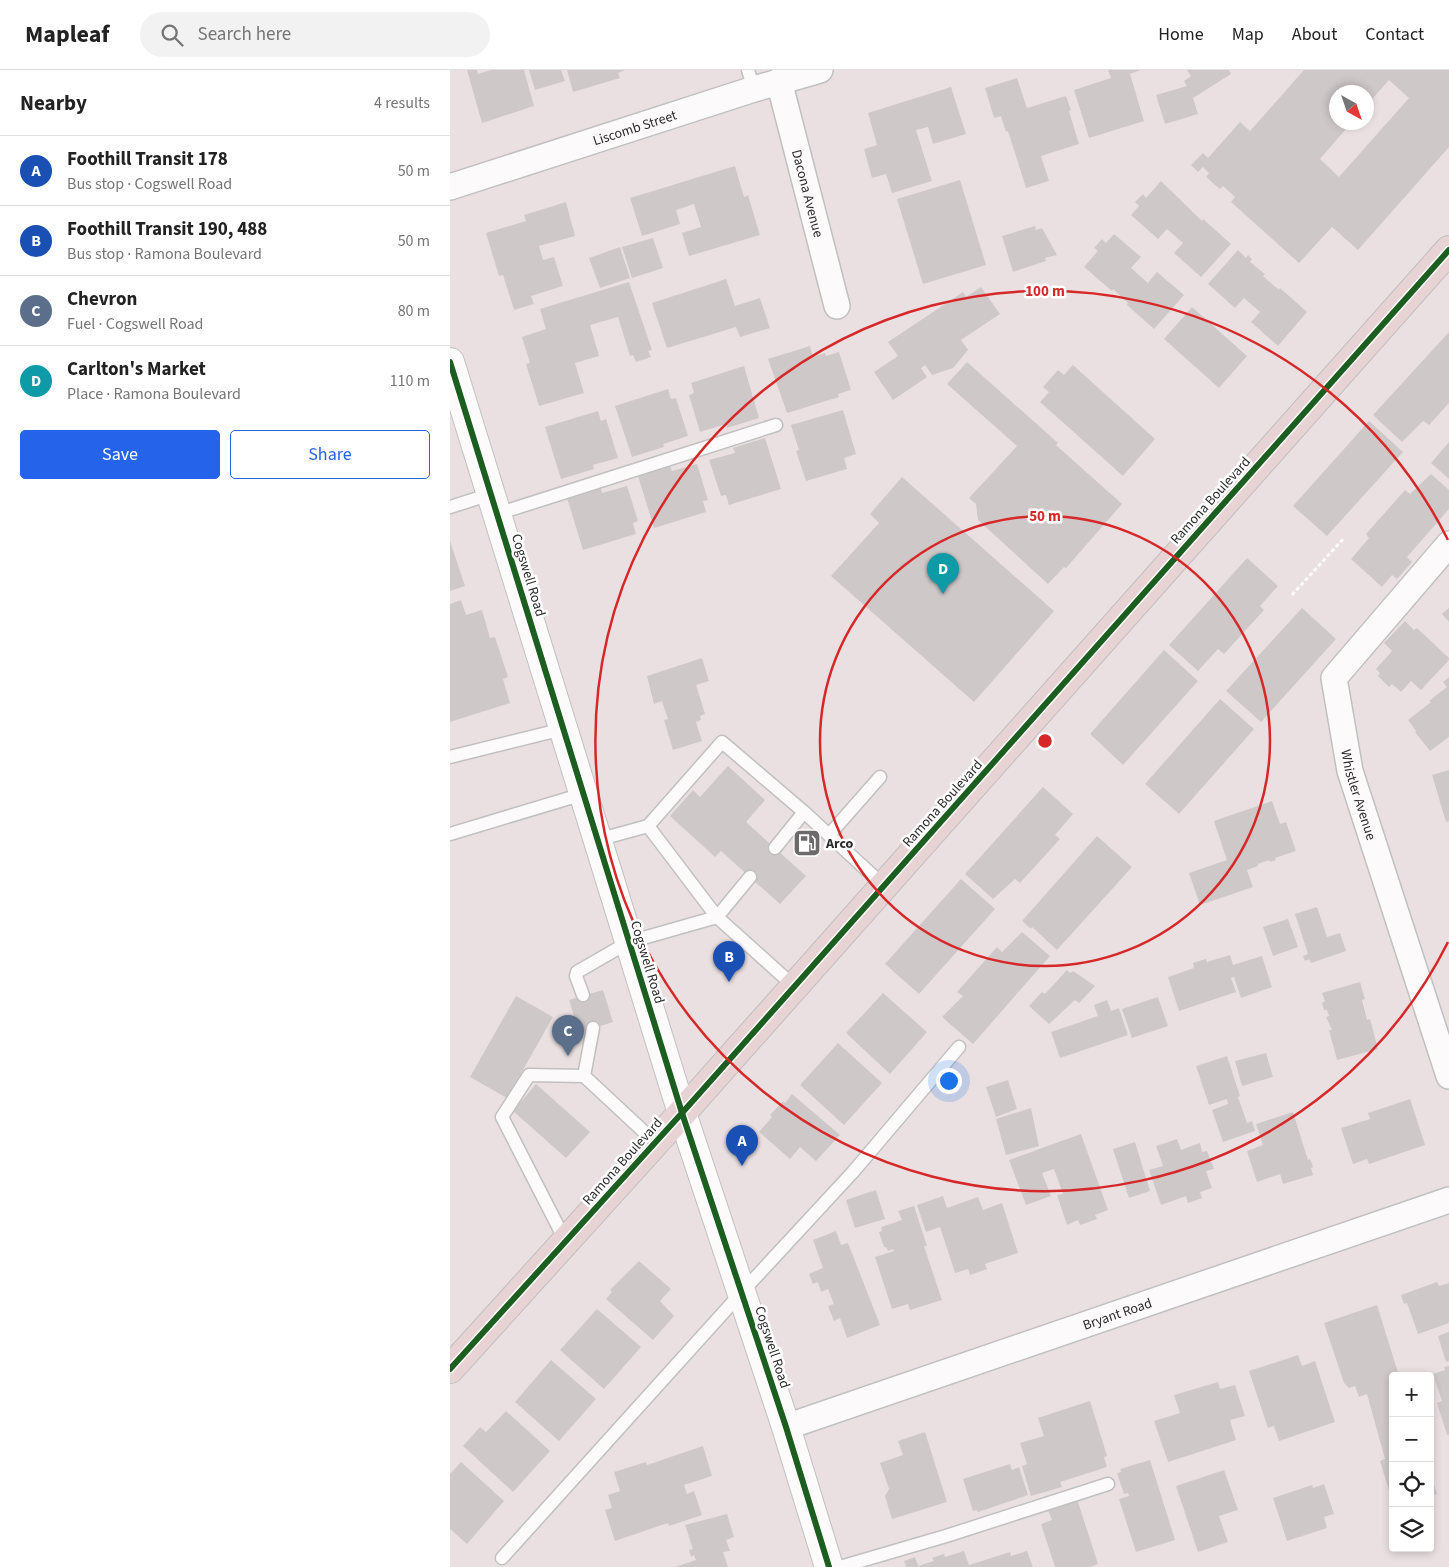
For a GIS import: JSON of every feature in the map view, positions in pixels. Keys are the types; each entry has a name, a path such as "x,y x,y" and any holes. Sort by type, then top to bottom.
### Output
{"main road":[{"name":"Ramona Boulevard","path":"450,1369 795,987 1449,250"}],"street":[{"name":"Liscomb Street","path":"450,187 751,80 779,81 820,70"},
{"name":"Dacona Avenue","path":"779,81 837,306"},
{"name":"Cogswell Road","path":"450,362 455,396 494,504 682,1113 786,1426 829,1567"},
{"name":"Whistler Avenue","path":"1449,544 1334,678 1350,771 1449,1076"},
{"name":"Bryant Road","path":"786,1426 1449,1200"}],"lane":[{"path":"450,507 494,504 776,425"},
{"path":"450,757 563,729"},
{"path":"597,840 648,826 722,742 804,812 884,886"},
{"path":"829,835 880,777"},
{"path":"450,834 584,794"},
{"path":"775,848 804,812"},
{"path":"648,826 717,917 795,987"},
{"path":"583,995 576,976 578,972 629,942 717,917 750,877"},
{"path":"584,1076 593,1028"},
{"path":"502,1558 853,1172 959,1047"},
{"path":"566,1242 502,1117 529,1076 584,1076 655,1142"},
{"path":"840,1567 946,1536 1108,1484"}],"path":[{"path":"1292,595 1344,538"}],"building":[{"path":"467,70 477,70 478,74 491,70 524,70 534,106 482,123"},
{"path":"529,70 561,70 565,81 535,90"},
{"path":"567,70 625,70 618,73 620,78 573,92"},
{"path":"1108,70 1141,70 1130,74 1144,121 1089,138 1074,90 1111,78"},
{"path":"1187,70 1229,70 1231,74 1193,98 1198,114 1165,124 1156,95 1187,86 1184,81 1191,76"},
{"path":"1304,70 1449,70 1449,147 1358,250 1332,227 1299,263 1231,202 1235,197 1223,186 1220,189 1206,177 1209,173 1203,167 1198,172 1191,165 1203,153 1208,158 1240,122 1250,131"},
{"path":"1017,78 1027,108 1066,96 1079,144 1041,156 1049,181 1026,188 1008,131 1006,132 1001,116 994,118 985,88"},
{"path":"951,87 966,134 933,144 928,127 916,130 932,181 892,193 886,174 872,178 864,149 877,145 868,113"},
{"path":"735,166 744,197 748,195 760,235 689,256 682,233 701,227 694,204 676,210 680,224 642,236 630,198"},
{"path":"960,180 986,265 923,284 897,199"},
{"path":"1161,181 1202,221 1203,219 1231,244 1201,277 1174,253 1183,243 1167,229 1158,239 1131,215 1139,206 1135,202 1143,194 1146,198"},
{"path":"566,202 575,236 539,246 543,260 554,257 563,286 531,296 534,304 514,310 503,275 499,276 486,233 526,221 524,215"},
{"path":"1035,226 1036,230 1042,228 1057,255 1045,258 1046,261 1013,272 1002,236"},
{"path":"1114,234 1141,257 1131,268 1148,283 1157,272 1184,295 1154,329 1127,305 1128,303 1113,289 1112,291 1084,267 1098,251 1094,248 1102,239 1106,243"},
{"path":"653,238 663,268 632,278 622,247"},
{"path":"620,247 630,278 600,288 589,258"},
{"path":"1238,250 1246,258 1248,255 1252,259 1250,262 1265,274 1263,276 1307,312 1278,346 1251,322 1260,312 1244,298 1235,308 1208,284"},
{"path":"726,279 735,306 760,298 770,328 740,337 736,327 667,348 652,303"},
{"path":"629,282 652,350 648,351 651,357 636,362 633,355 630,356 618,317 590,325 599,356 575,363 584,393 539,406 526,364 530,363 522,337 546,329 540,309"},
{"path":"981,287 1000,314 961,340 968,350 953,368 932,375 925,365 921,368 927,377 893,400 874,372 898,356 888,342 963,292 966,297"},
{"path":"1192,307 1247,356 1219,388 1164,339"},
{"path":"1449,332 1449,403 1429,425 1423,421 1402,442 1373,415"},
{"path":"810,346 813,357 825,353 826,356 839,352 851,390 838,394 839,397 787,413 768,359"},
{"path":"967,362 1058,443 1056,445 1122,504 1066,568 1064,567 1048,584 978,520 976,504 969,498 1017,446 947,384"},
{"path":"1073,365 1155,439 1123,476 1040,402 1049,392 1043,387 1058,370 1064,375"},
{"path":"744,366 759,418 727,428 726,424 700,432 689,395 694,393 691,383"},
{"path":"668,389 671,399 676,398 688,436 663,444 664,447 632,457 615,406"},
{"path":"843,410 856,454 844,458 847,469 806,481 796,451 799,450 791,425"},
{"path":"598,411 601,421 606,419 618,458 593,465 594,469 561,479 545,427"},
{"path":"1369,421 1403,452 1327,536 1293,506"},
{"path":"765,438 781,489 729,505 726,495 721,496 709,460 735,453 733,448"},
{"path":"1449,442 1449,479 1431,463"},
{"path":"697,464 708,500 703,501 706,512 654,528 638,476 670,466 672,471"},
{"path":"1431,474 1449,490 1449,509 1407,557 1412,562 1397,579 1392,575 1382,587 1351,559 1369,538 1366,534 1405,490 1410,494"},
{"path":"902,477 1054,611 974,702 831,576 879,523 870,514"},
{"path":"627,486 638,521 633,523 636,534 583,550 567,498 601,488 602,493"},
{"path":"450,541 465,586 450,591"},
{"path":"1247,558 1278,586 1260,606 1264,610 1224,654 1218,649 1198,671 1169,645"},
{"path":"461,600 466,615 482,610 490,638 495,637 508,677 503,679 510,703 450,722 450,604"},
{"path":"1302,608 1336,639 1261,722 1226,691"},
{"path":"1449,608 1449,622 1442,614"},
{"path":"1405,621 1414,630 1417,628 1449,660 1421,690 1411,681 1401,692 1392,684 1389,687 1378,676 1380,673 1376,669 1392,651 1384,643"},
{"path":"1164,650 1198,681 1123,765 1090,734"},
{"path":"702,658 709,681 696,685 705,714 700,716 701,720 696,722 702,741 673,750 664,720 668,719 662,701 654,704 647,676"},
{"path":"1449,677 1449,737 1430,751 1408,720 1447,687 1443,682"},
{"path":"1220,699 1254,729 1179,814 1145,784"},
{"path":"728,766 765,800 746,822 806,876 780,904 721,851 715,857 670,816 693,790 700,797"},
{"path":"1449,770 1449,821 1446,822 1432,775"},
{"path":"1043,787 1073,814 1055,835 1060,839 1020,883 1015,879 993,899 965,874"},
{"path":"1272,801 1280,824 1286,822 1296,851 1275,858 1276,860 1270,862 1269,860 1258,864 1258,866 1247,870 1253,887 1200,905 1189,873 1227,860 1214,821"},
{"path":"1097,836 1132,867 1057,950 1032,927 1031,929 1022,921"},
{"path":"961,879 995,909 919,994 885,964"},
{"path":"1317,907 1327,937 1340,933 1346,951 1311,963 1309,959 1305,961 1303,956 1308,954 1295,914"},
{"path":"1288,919 1298,947 1273,956 1263,927"},
{"path":"1022,932 1050,956 973,1044 942,1017 963,996 957,992 997,947 1002,952"},
{"path":"1230,955 1233,965 1262,956 1272,987 1241,998 1234,977 1231,978 1236,992 1179,1011 1168,977 1194,968 1193,963 1206,959 1207,962"},
{"path":"1067,970 1070,973 1073,971 1095,986 1079,1003 1075,1000 1049,1024 1029,1006 1042,992 1045,994"},
{"path":"1360,982 1365,999 1362,1000 1367,1020 1370,1019 1378,1049 1337,1060 1329,1030 1332,1030 1326,1017 1329,1016 1327,1010 1324,1010 1322,1003 1325,1001 1322,993"},
{"path":"603,990 613,1022 579,1033 569,1000"},
{"path":"883,993 927,1032 890,1074 846,1033"},
{"path":"516,996 553,1017 507,1098 470,1077"},
{"path":"1158,997 1168,1026 1132,1038 1122,1009"},
{"path":"1107,1000 1111,1011 1119,1008 1128,1035 1060,1058 1051,1032 1098,1016 1094,1005"},
{"path":"838,1043 882,1083 844,1125 800,1085"},
{"path":"1266,1053 1273,1077 1242,1086 1235,1061"},
{"path":"1227,1056 1247,1123 1252,1121 1255,1131 1223,1142 1212,1110 1228,1104 1227,1099 1209,1105 1196,1066"},
{"path":"1008,1080 1017,1109 996,1117 986,1087"},
{"path":"536,1084 590,1132 566,1158 513,1111"},
{"path":"792,1094 840,1135 816,1161 800,1147 790,1159 759,1132 772,1117 770,1115 783,1101 785,1103"},
{"path":"1410,1099 1425,1145 1369,1164 1367,1159 1353,1164 1341,1128 1370,1119 1368,1113"},
{"path":"1031,1108 1039,1146 1006,1155 996,1119"},
{"path":"1293,1112 1308,1160 1310,1159 1313,1167 1311,1168 1313,1175 1283,1184 1280,1174 1257,1182 1247,1151 1263,1145 1256,1124"},
{"path":"1081,1134 1108,1210 1095,1215 1097,1219 1080,1225 1078,1220 1067,1225 1057,1195 1063,1194 1054,1169 1042,1173 1051,1196 1026,1205 1009,1160"},
{"path":"1177,1139 1181,1150 1200,1143 1202,1152 1207,1151 1214,1169 1206,1171 1212,1188 1200,1192 1202,1198 1188,1203 1186,1196 1161,1205 1149,1170 1163,1166 1156,1146"},
{"path":"1135,1142 1150,1191 1129,1198 1113,1149"},
{"path":"876,1190 885,1219 855,1228 846,1200"},
{"path":"943,1196 947,1208 978,1197 983,1210 1002,1203 1018,1253 985,1264 987,1269 970,1275 968,1269 955,1273 940,1227 926,1232 917,1205"},
{"path":"914,1206 927,1246 924,1246 942,1300 910,1310 908,1304 892,1309 875,1257 894,1251 893,1249 888,1251 884,1247 879,1232 882,1231 881,1227 902,1220 898,1211"},
{"path":"836,1231 841,1245 848,1243 880,1325 847,1338 840,1318 834,1321 828,1306 834,1304 828,1289 821,1292 818,1282 813,1284 809,1274 823,1268 813,1240"},
{"path":"639,1261 671,1289 660,1301 674,1316 653,1340 606,1299 612,1292 610,1290"},
{"path":"1437,1282 1439,1286 1449,1283 1449,1323 1418,1334 1407,1303 1404,1304 1401,1295"},
{"path":"1377,1305 1398,1372 1389,1372 1389,1490 1380,1461 1385,1459 1367,1394 1359,1397 1355,1386 1349,1388 1344,1383 1324,1323"},
{"path":"597,1309 641,1347 604,1389 560,1350"},
{"path":"1449,1332 1449,1361 1446,1362 1438,1336"},
{"path":"1298,1355 1302,1366 1315,1361 1335,1422 1279,1441 1274,1426 1268,1428 1249,1371"},
{"path":"551,1360 596,1399 559,1441 515,1402"},
{"path":"1449,1366 1449,1435 1447,1435 1437,1403 1442,1401 1434,1377 1434,1374 1445,1370 1444,1367"},
{"path":"1218,1382 1220,1389 1235,1385 1245,1416 1230,1420 1236,1440 1168,1462 1154,1421 1180,1413 1174,1395"},
{"path":"1090,1401 1107,1456 1104,1457 1107,1467 1060,1482 1062,1487 1031,1496 1022,1466 1027,1464 1020,1443 1044,1436 1038,1418"},
{"path":"506,1411 550,1451 513,1492 463,1446 480,1427 486,1432"},
{"path":"925,1432 947,1502 892,1519 885,1496 889,1489 880,1463 903,1455 898,1441"},
{"path":"703,1446 712,1476 684,1485 687,1494 694,1491 702,1515 669,1526 668,1523 615,1541 605,1510 612,1508 608,1495 620,1491 614,1472 646,1462 647,1465"},
{"path":"1150,1460 1175,1540 1136,1552 1119,1499 1129,1496 1128,1493 1124,1494 1117,1473 1121,1472 1120,1469"},
{"path":"461,1462 504,1501 467,1544 450,1529 450,1474"},
{"path":"1010,1464 1012,1470 1019,1467 1028,1495 978,1512 977,1510 973,1511 963,1479"},
{"path":"1224,1470 1238,1510 1219,1516 1228,1542 1198,1552 1176,1486"},
{"path":"1324,1484 1334,1514 1324,1517 1327,1528 1287,1541 1273,1498 1312,1485 1313,1488"},
{"path":"1077,1499 1098,1564 1090,1567 1055,1567 1041,1524 1052,1520 1047,1508"},
{"path":"727,1514 734,1537 726,1540 730,1551 723,1552 728,1567 675,1567 696,1560 694,1555 691,1557 689,1550 693,1549 685,1525"},
{"path":"964,1551 969,1565 1010,1552 1011,1556 1027,1551 1033,1567 906,1567 904,1561 915,1557 918,1566 934,1561 932,1558 944,1554 945,1557"}],"cycle path":[{"path":"450,1369 682,1113 1449,250"},
{"path":"450,362 682,1113 786,1427 829,1567"}],"place":[{"name":"Carlton's Market","path":"943,594"},
{"name":"Arco","path":"807,843"},
{"name":"Foothill Transit 190, 488","path":"729,982"},
{"name":"Chevron","path":"568,1056"},
{"name":"Foothill Transit 178","path":"742,1166"}]}
